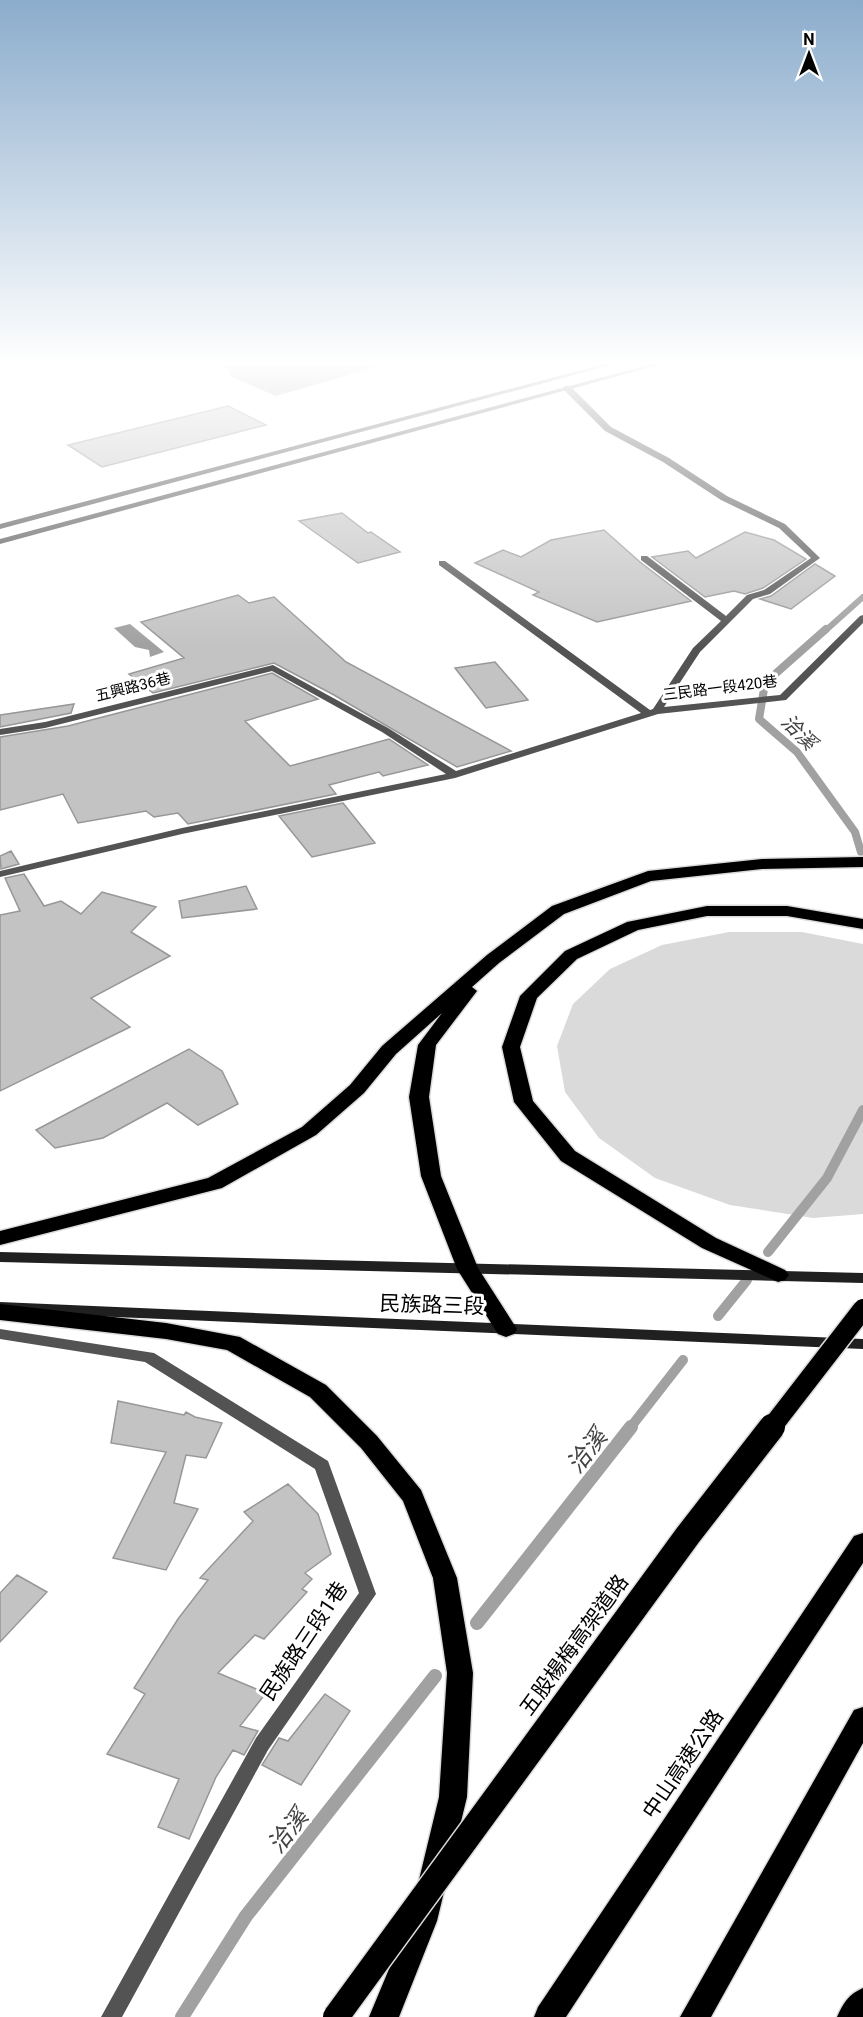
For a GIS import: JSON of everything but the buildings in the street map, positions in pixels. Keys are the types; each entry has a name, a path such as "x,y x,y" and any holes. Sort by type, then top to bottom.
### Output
{"highway":[{"path":"0,1238 215,1183 309,1131 357,1089 389,1050 493,959 558,910 648,876 762,864 863,862"},
{"path":"778,1275 709,1244 568,1156 524,1102 511,1047 529,996 571,955 633,926 707,911 787,911 863,924"},
{"path":"493,959 427,1045 419,1097 431,1176 468,1269 506,1329"},
{"name":"五股楊梅高架道路","path":"336,2017 688,1535 863,1309"},
{"path":"0,1312 166,1331 232,1343 318,1391 369,1442 413,1497 446,1578 460,1673 453,1797 423,1921 384,2017"},
{"path":"841,1577 863,1530"},
{"name":"中山高速公路","path":"549,2017 863,1543"},
{"path":"695,2017 863,1718"},
{"path":"852,2017 863,2003"}],"main road":[{"name":"民族路三段","path":"0,1257 863,1278"},
{"name":"民族路三段","path":"0,1307 863,1344"}],"street":[{"path":"0,527 255,459"},
{"path":"0,542 305,459"},
{"path":"442,563 653,713 696,650 750,597 767,592 816,558 782,526 724,498 664,459"},
{"path":"644,558 727,621"},
{"name":"三民路一段420巷","path":"0,874 182,831 455,775 653,713 783,698 863,618"},
{"name":"五興路36巷","path":"0,732 45,724 273,668 385,730 455,775"},
{"name":"民族路三段1巷","path":"0,1334 149,1357 322,1465 368,1594 262,1744 111,2017"}],"shaded area":[{"path":"130,624 164,652 150,657 149,650 135,647 114,628"},
{"path":"729,932 802,932 863,944 863,1214 813,1218 730,1205 655,1178 599,1138 565,1092 557,1046 573,1004 610,969 662,945"}],"waterway":[{"name":"洽溪","path":"825,631 863,597"},
{"name":"洽溪","path":"826,629 765,683 759,719 797,752 855,832 861,852"},
{"name":"洽溪","path":"768,1252 827,1178 863,1110"},
{"name":"洽溪","path":"718,1316 747,1280"},
{"name":"洽溪","path":"630,1428 683,1360"},
{"name":"洽溪","path":"477,1623 631,1427"},
{"name":"洽溪","path":"182,2017 246,1916 435,1676"}]}
